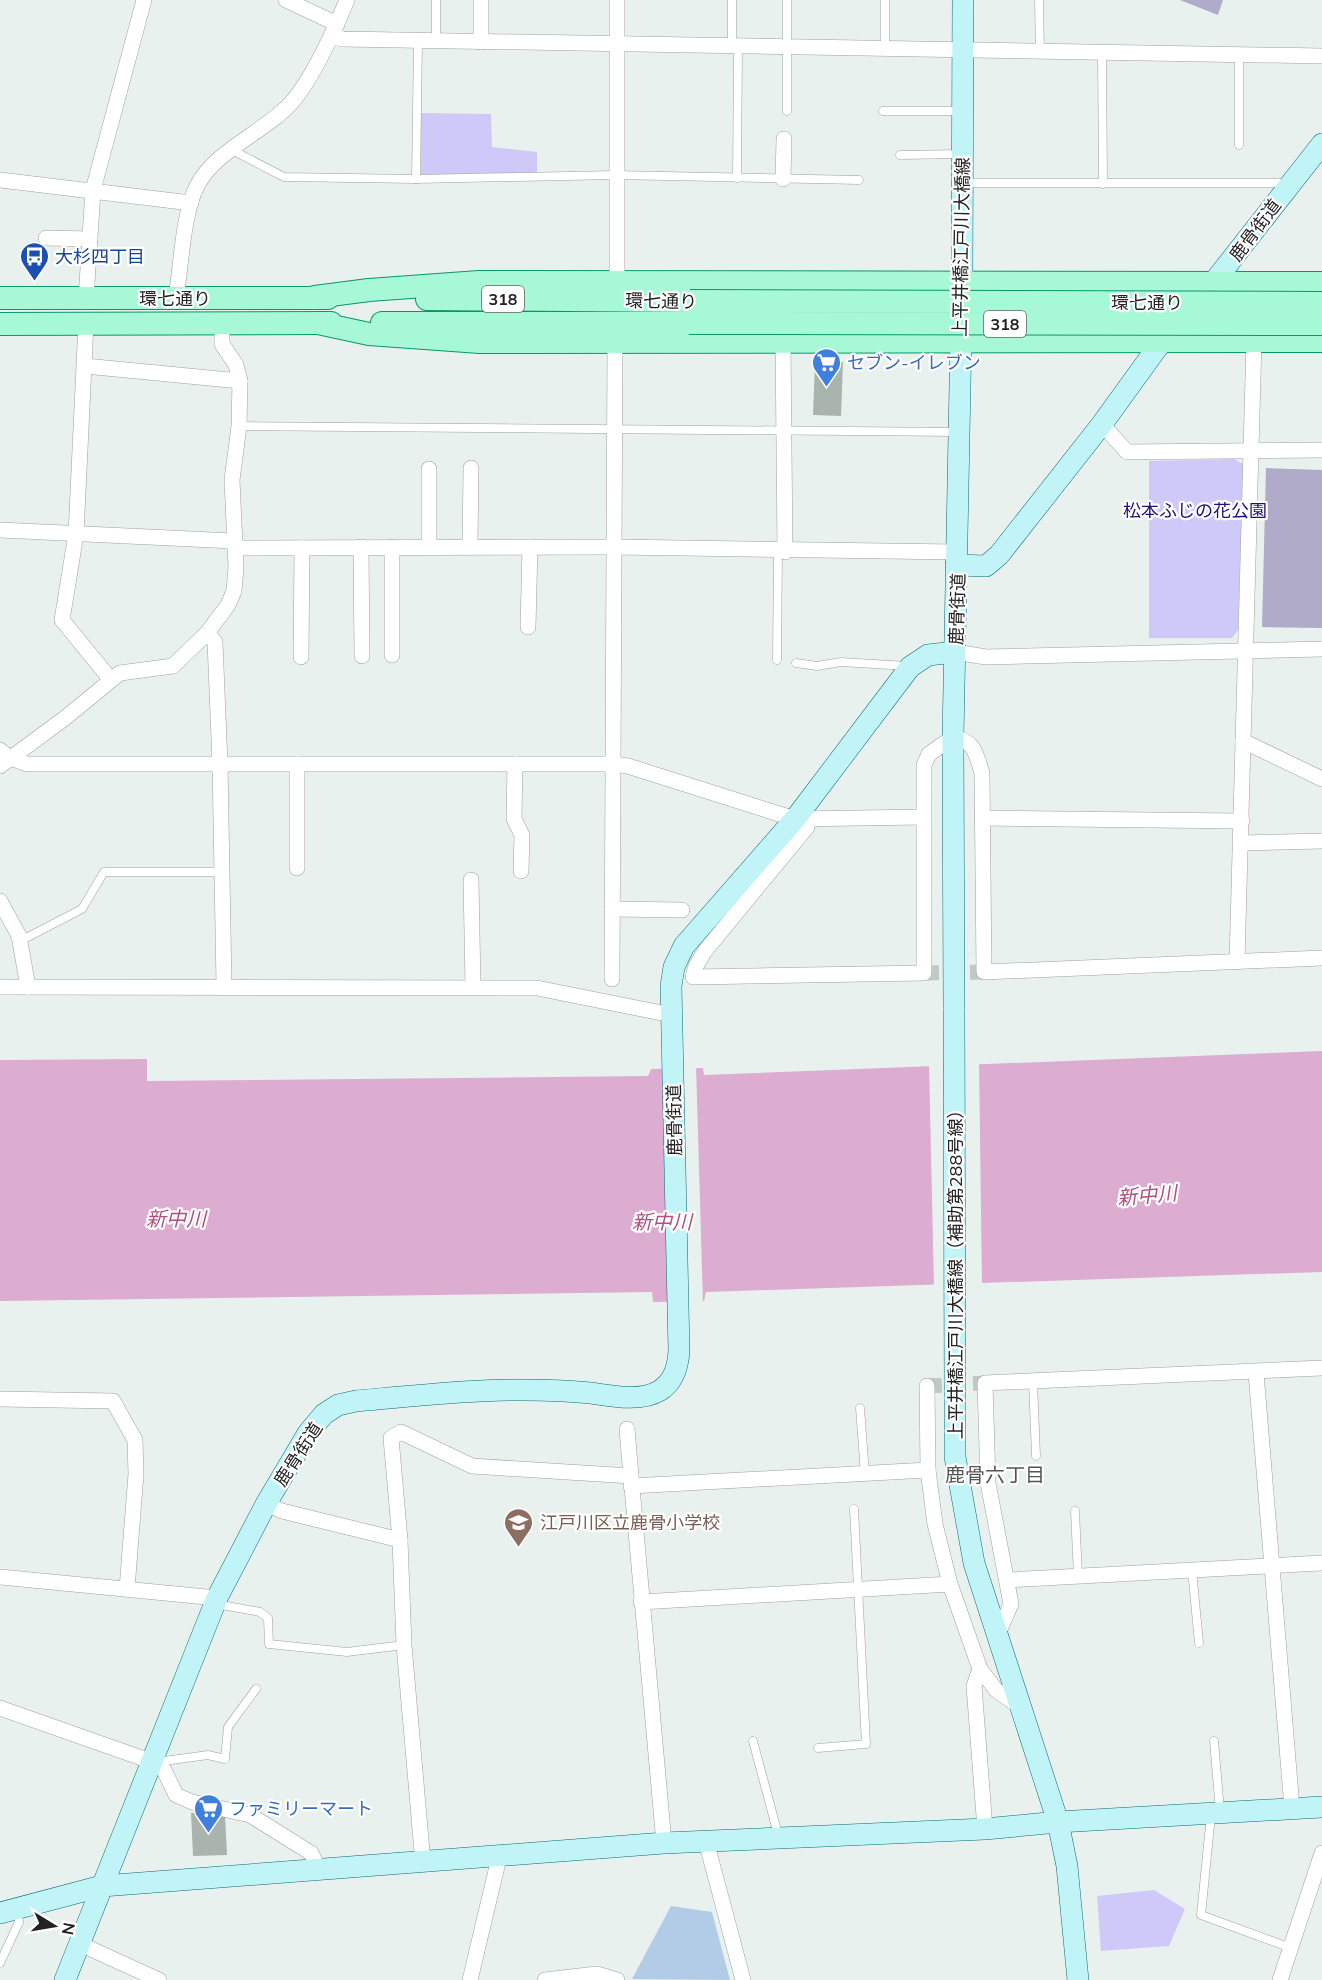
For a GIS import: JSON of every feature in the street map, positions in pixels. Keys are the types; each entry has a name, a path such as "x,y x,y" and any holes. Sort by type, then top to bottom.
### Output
{"main road":[{"path":"315,297 369,290 479,282 962,284 1322,282"},
{"name":"環七通り","path":"0,298 315,297 689,312 1322,324"},
{"name":"環七通り","path":"0,324 318,323 689,312 1322,303"},
{"path":"318,323 369,334 416,339 615,343 1322,341"}],"street":[{"path":"86,299 93,190 144,0"},
{"path":"286,0 334,30 343,39 1322,56"},
{"path":"176,298 191,203 197,185 211,168 292,101 334,30 347,0"},
{"path":"481,0 481,42"},
{"path":"617,0 615,175 617,283"},
{"name":"上平井橋江戸川大橋線","path":"956,558 962,284 963,0"},
{"path":"783,179 784,139"},
{"name":"鹿骨街道","path":"65,1980 216,1601 266,1504 308,1433 324,1414 338,1405 372,1399 514,1390 642,1396 659,1391 667,1384 678,1366 679,1351 671,986 674,967 684,946 801,818 910,667 928,655 955,652 956,558 986,566 992,563 1102,424 1160,341 1215,282 1287,189 1312,164 1322,144"},
{"path":"0,180 191,203"},
{"path":"45,238 90,239"},
{"path":"86,323 76,534 62,620 111,680"},
{"path":"3,758 65,718 120,673 173,666 207,633 234,591 232,480 239,426 240,381 236,365 222,344 222,324"},
{"path":"1237,963 1254,340"},
{"path":"781,551 784,432 783,341"},
{"path":"612,979 615,343"},
{"path":"85,366 240,381"},
{"path":"1102,424 1127,452 1322,450"},
{"path":"470,547 471,468"},
{"path":"429,470 429,547"},
{"path":"0,530 302,548 615,547 956,558"},
{"path":"361,547 362,656"},
{"path":"392,547 392,655"},
{"path":"528,627 530,547"},
{"path":"301,657 302,548"},
{"path":"207,633 215,642 224,985"},
{"path":"955,652 986,657 1322,649"},
{"name":"上平井橋江戸川大橋線（補助第288号線）","path":"955,652 953,737 955,1457 963,1512 974,1563 1058,1822 1067,1866 1078,1980"},
{"path":"801,818 807,828 705,951 696,966 693,977 924,973 924,765 929,754 953,737 965,739 974,747 982,774 984,972 1322,958"},
{"path":"1243,741 1322,779"},
{"path":"3,758 27,764 613,764 628,766 801,818 923,817"},
{"path":"297,764 297,868"},
{"path":"515,764 514,819 522,835 521,871"},
{"path":"982,818 1242,821"},
{"path":"1241,843 1322,841"},
{"path":"471,880 473,987"},
{"path":"0,901 12,918 20,941 28,987"},
{"path":"612,909 682,910"},
{"path":"0,987 224,985 537,988 672,1023"},
{"path":"997,1636 1011,1604 988,1483 985,1383 1322,1368"},
{"path":"1256,1372 1293,1808"},
{"path":"927,1386 928,1470 935,1524 950,1584 980,1669 996,1690 1020,1706"},
{"path":"0,1400 113,1401 135,1440 136,1474 127,1589"},
{"path":"627,1429 664,1843"},
{"path":"423,1863 404,1645 400,1539 391,1438 401,1432 472,1466 631,1481 928,1470"},
{"path":"266,1504 282,1511 400,1539"},
{"path":"1008,1580 1322,1563"},
{"path":"0,1577 127,1589 216,1601"},
{"path":"641,1602 950,1584"},
{"path":"980,1669 974,1686 985,1829"},
{"path":"0,1708 153,1762 164,1770 176,1795 192,1802 250,1815 311,1853 319,1869"},
{"path":"9,1911 102,1886 499,1858 664,1843 985,1829 1058,1822 1322,1807"},
{"path":"706,1841 743,1980"},
{"path":"1280,1980 1322,1853"},
{"path":"470,1980 499,1858"},
{"path":"80,1944 159,1980"},
{"path":"545,1980 597,1977 616,1980"}],"lane":[{"path":"436,0 436,41"},
{"path":"732,0 737,178"},
{"path":"786,111 787,0"},
{"path":"885,0 885,50"},
{"path":"1039,0 1040,52"},
{"path":"416,179 417,41"},
{"path":"1102,52 1103,184"},
{"path":"1239,56 1239,144"},
{"path":"883,111 963,111"},
{"path":"232,150 284,177 416,179 615,175 859,180"},
{"path":"900,155 963,154"},
{"path":"962,183 1280,183 1287,189"},
{"path":"239,426 959,432"},
{"path":"777,660 781,551"},
{"path":"796,663 817,666 841,662 910,667"},
{"path":"20,941 82,909 104,872 222,872"},
{"path":"1033,1381 1036,1456"},
{"path":"860,1408 865,1474"},
{"path":"818,1748 866,1744 854,1509"},
{"path":"1075,1510 1078,1576"},
{"path":"1192,1570 1199,1643"},
{"path":"216,1601 260,1612 268,1618 269,1644 347,1653 404,1645"},
{"path":"153,1762 208,1755 225,1758 228,1727 256,1689"},
{"path":"753,1741 779,1838"},
{"path":"1214,1741 1216,1813 1201,1915 1291,1948"},
{"path":"0,1963 19,1922 9,1911"}],"shaded area":[{"path":"1180,0 1223,0 1218,15"},
{"path":"1266,468 1322,470 1322,628 1262,627"},
{"path":"671,1906 712,1912 730,1980 632,1979"}],"green space":[{"path":"421,113 491,114 492,147 537,152 537,174 421,176"},
{"name":"松本ふじの花公園","path":"1234,459 1243,464 1238,630 1232,638 1149,638 1149,461"},
{"path":"1154,1890 1185,1909 1169,1946 1101,1951 1097,1896"}],"water":[{"name":"新中川","path":"1322,1051 1322,1272 706,1292 704,1301 653,1302 652,1292 0,1301 0,1060 147,1059 147,1081 648,1076 651,1069 703,1068 704,1075"}],"pier":[{"path":"979,1061 982,1286 934,1287 929,1063"},
{"path":"696,1065 703,1304 670,1305 663,1066"}],"building":[{"path":"815,361 843,362 841,416 813,415"},
{"path":"216,1812 225,1815 227,1855 193,1856 191,1813"}],"tunnel":[{"path":"924,973 984,972"},
{"path":"927,1386 985,1383"}],"place":[{"name":"大杉四丁目","path":"34,282"},
{"name":"セブン-イレブン","path":"826,388"},
{"name":"江戸川区立鹿骨小学校","path":"519,1548"},
{"name":"ファミリーマート","path":"208,1834"}],"district":[{"name":"鹿骨六丁目","path":"995,1474"}]}
